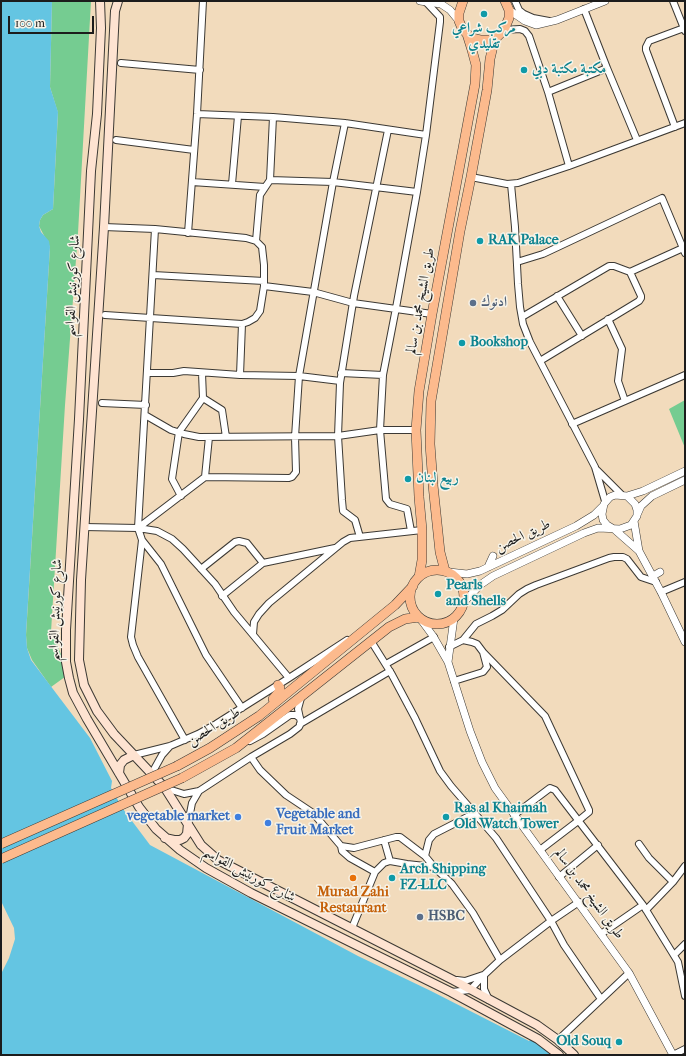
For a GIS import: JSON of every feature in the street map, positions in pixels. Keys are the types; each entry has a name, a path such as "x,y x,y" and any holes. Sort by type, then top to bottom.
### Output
{"main road":[{"name":"شارع كورنيش القواسم","path":"100,1 102,28 97,114 91,171 83,348 66,630 66,662 73,693 139,807 156,829 180,850 206,868 238,886 451,992 538,1039 559,1055"},
{"name":"شارع كورنيش القواسم","path":"118,1 115,19 104,227 79,621 79,660 84,685 97,711 114,734 165,788 201,845 218,860 453,980 537,1025 558,1040 574,1055"},
{"path":"459,21 459,13 463,1"},
{"path":"505,1 509,10"},
{"name":"طريق الشيخ محمد بن سالم","path":"447,572 440,552 432,485 430,401 487,90 490,59 493,46 509,18 509,10"},
{"name":"طريق الشيخ محمد بن سالم","path":"419,577 422,560 422,530 416,430 419,391 475,84 476,66 472,50 467,34 459,21"},
{"path":"467,34 474,38 490,40 501,33"},
{"path":"83,553 90,562"},
{"path":"432,570 447,572 457,578 462,585 464,602 462,608 454,618 447,622 440,623 426,621 414,610 411,603 410,594 412,586 419,577 432,570"},
{"name":"طريق الحصن","path":"1,844 177,766 210,748 258,716 395,605 412,586"},
{"name":"طريق الحصن","path":"1,859 182,778 236,748 389,627 405,619 420,617"},
{"path":"177,766 255,713 270,701 279,692 280,688 278,685"},
{"path":"119,773 120,765 124,760 134,755"},
{"path":"165,838 180,840 187,834 188,824"}],"street":[{"path":"188,233 200,70 203,1"},
{"path":"420,1 441,4 450,10 459,21"},
{"path":"411,531 407,509 390,504 386,499 380,430 383,375 417,192 426,135 440,17 425,1"},
{"path":"515,1 519,10 524,14 533,18 553,21"},
{"path":"509,10 524,21 536,25 553,21 605,1"},
{"path":"673,1 684,30 649,41 646,50 674,127"},
{"path":"584,9 637,140"},
{"path":"501,33 520,29 528,34 548,92 569,166"},
{"path":"121,63 200,70"},
{"path":"548,92 607,68"},
{"path":"197,114 273,117 345,123 426,135"},
{"path":"232,184 238,116"},
{"path":"256,241 260,195 270,180 273,117"},
{"path":"138,528 205,477 289,478 296,472 295,437 299,376 333,182 345,123"},
{"path":"471,177 511,184 569,166 685,123"},
{"path":"360,538 354,518 343,510 338,436 340,381 353,303 388,130"},
{"path":"116,140 194,150"},
{"path":"270,180 333,182 417,192"},
{"path":"192,182 265,187"},
{"path":"511,184 518,284 522,317 530,342 595,467 604,504 602,514 604,520 607,525 625,537 639,551 653,576 685,642"},
{"path":"517,262 543,254 662,198 684,250 630,272 614,266 609,266 522,317"},
{"path":"104,227 155,229 246,238 256,241 262,247 264,265 264,283 260,310 255,318 242,324 105,315"},
{"path":"155,229 138,528 142,540 161,564 206,654 242,708"},
{"path":"540,361 639,301 641,298 630,272"},
{"path":"153,275 264,283 313,292 353,303 432,314"},
{"path":"558,296 582,336"},
{"path":"608,319 622,349 618,383 625,401"},
{"path":"240,375 242,324"},
{"path":"147,373 184,372 299,376 340,381"},
{"path":"181,496 172,479 179,432 203,398 202,373"},
{"path":"341,373 383,375"},
{"path":"572,424 685,375"},
{"path":"203,398 222,410 226,437"},
{"path":"102,403 146,405"},
{"path":"145,415 179,432 199,437 338,436 380,430 416,430"},
{"path":"205,477 209,437"},
{"path":"595,467 624,495 632,499 635,504 639,551"},
{"path":"604,504 615,495 624,495 643,491 685,471"},
{"path":"613,528 626,528 635,518 642,506 652,496 685,480"},
{"name":"طريق الحصن","path":"447,572 467,574 488,567 583,522 604,504"},
{"path":"84,527 138,528 157,531 172,539 215,584 222,596 289,678"},
{"name":"طريق الحصن","path":"464,602 480,585 492,576 584,533 598,528 613,528"},
{"path":"253,634 254,622 269,603 336,547 350,538 422,530"},
{"path":"142,540 131,637 138,657 185,740"},
{"path":"201,569 239,540 247,543 263,563"},
{"path":"222,596 263,563 336,547"},
{"path":"488,567 493,556"},
{"path":"449,647 463,640 476,624 502,610 520,594 536,585 614,556 624,557 641,577 656,582"},
{"path":"653,576 660,572"},
{"path":"661,592 685,582"},
{"name":"طريق الشيخ محمد بن سالم","path":"420,617 434,637 448,662 470,731 482,762 495,788 629,973 673,1055"},
{"name":"طريق الشيخ محمد بن سالم","path":"448,662 454,618"},
{"path":"134,755 170,746 216,724 372,624"},
{"path":"386,664 434,637"},
{"path":"463,640 477,644 545,716 589,810 589,812 578,821 540,850"},
{"path":"372,641 415,718 440,771 496,838 551,920 564,945 601,999"},
{"path":"454,681 485,671 487,668 483,652"},
{"path":"165,788 184,794 199,791 295,731 300,721 390,671"},
{"path":"300,721 298,705 303,695"},
{"path":"236,748 263,734 290,715 296,715 300,721"},
{"path":"152,773 162,755 170,746"},
{"path":"251,758 260,770 286,795 313,814 341,846 342,851 350,858 375,872"},
{"path":"514,815 550,788 553,788 644,907 674,954 678,962 685,996"},
{"path":"188,824 192,802 199,791"},
{"path":"425,856 429,840 434,834 475,813"},
{"path":"341,846 354,848 396,837 400,838 425,856 452,884 473,913 500,960"},
{"path":"384,840 390,861"},
{"path":"639,844 649,858 673,882"},
{"path":"559,877 598,845"},
{"path":"352,928 375,872 384,863 390,861 434,867"},
{"path":"602,934 644,907 673,882 685,866"},
{"path":"451,992 470,990 500,960 551,920 579,902"},
{"path":"674,954 685,944"},
{"path":"558,1040 629,973"},
{"path":"453,980 465,981 484,975"},
{"path":"484,975 484,989 489,1000"},
{"path":"673,1055 685,1049"}],"green space":[{"path":"52,1 91,1 78,233 65,405 51,632 56,636 58,647 69,674 51,687 32,660 27,648 26,635 50,247 39,226 43,215 53,209 58,113 50,87"},
{"path":"685,400 685,448 669,409"}],"water":[{"path":"1,1 52,1 50,87 58,112 53,209 43,215 39,226 41,232 49,241 50,247 26,634 27,648 31,660 90,738 112,781 111,788 123,809 150,845 358,956 529,1041 531,1039 552,1055 1,1055 1,974 9,958 15,939 14,928 1,901"}],"place":[{"name":"مركب شراعي تقليدي","path":"484,14"},
{"name":"مكتبة مكتبة دبي","path":"524,70"},
{"name":"RAK Palace","path":"480,241"},
{"name":"ادنوك","path":"473,303"},
{"name":"Bookshop","path":"462,343"},
{"name":"ربيع لبنان","path":"408,479"},
{"name":"Pearls and Shells","path":"438,594"},
{"name":"vegetable market","path":"238,817"},
{"name":"Ras al Khaimah Old Watch Tower","path":"446,817"},
{"name":"Vegetable and Fruit Market","path":"268,823"},
{"name":"Murad Zahi Restaurant","path":"353,878"},
{"name":"Arch Shipping FZ-LLC","path":"392,878"},
{"name":"HSBC","path":"420,917"},
{"name":"Old Souq","path":"619,1042"}]}
